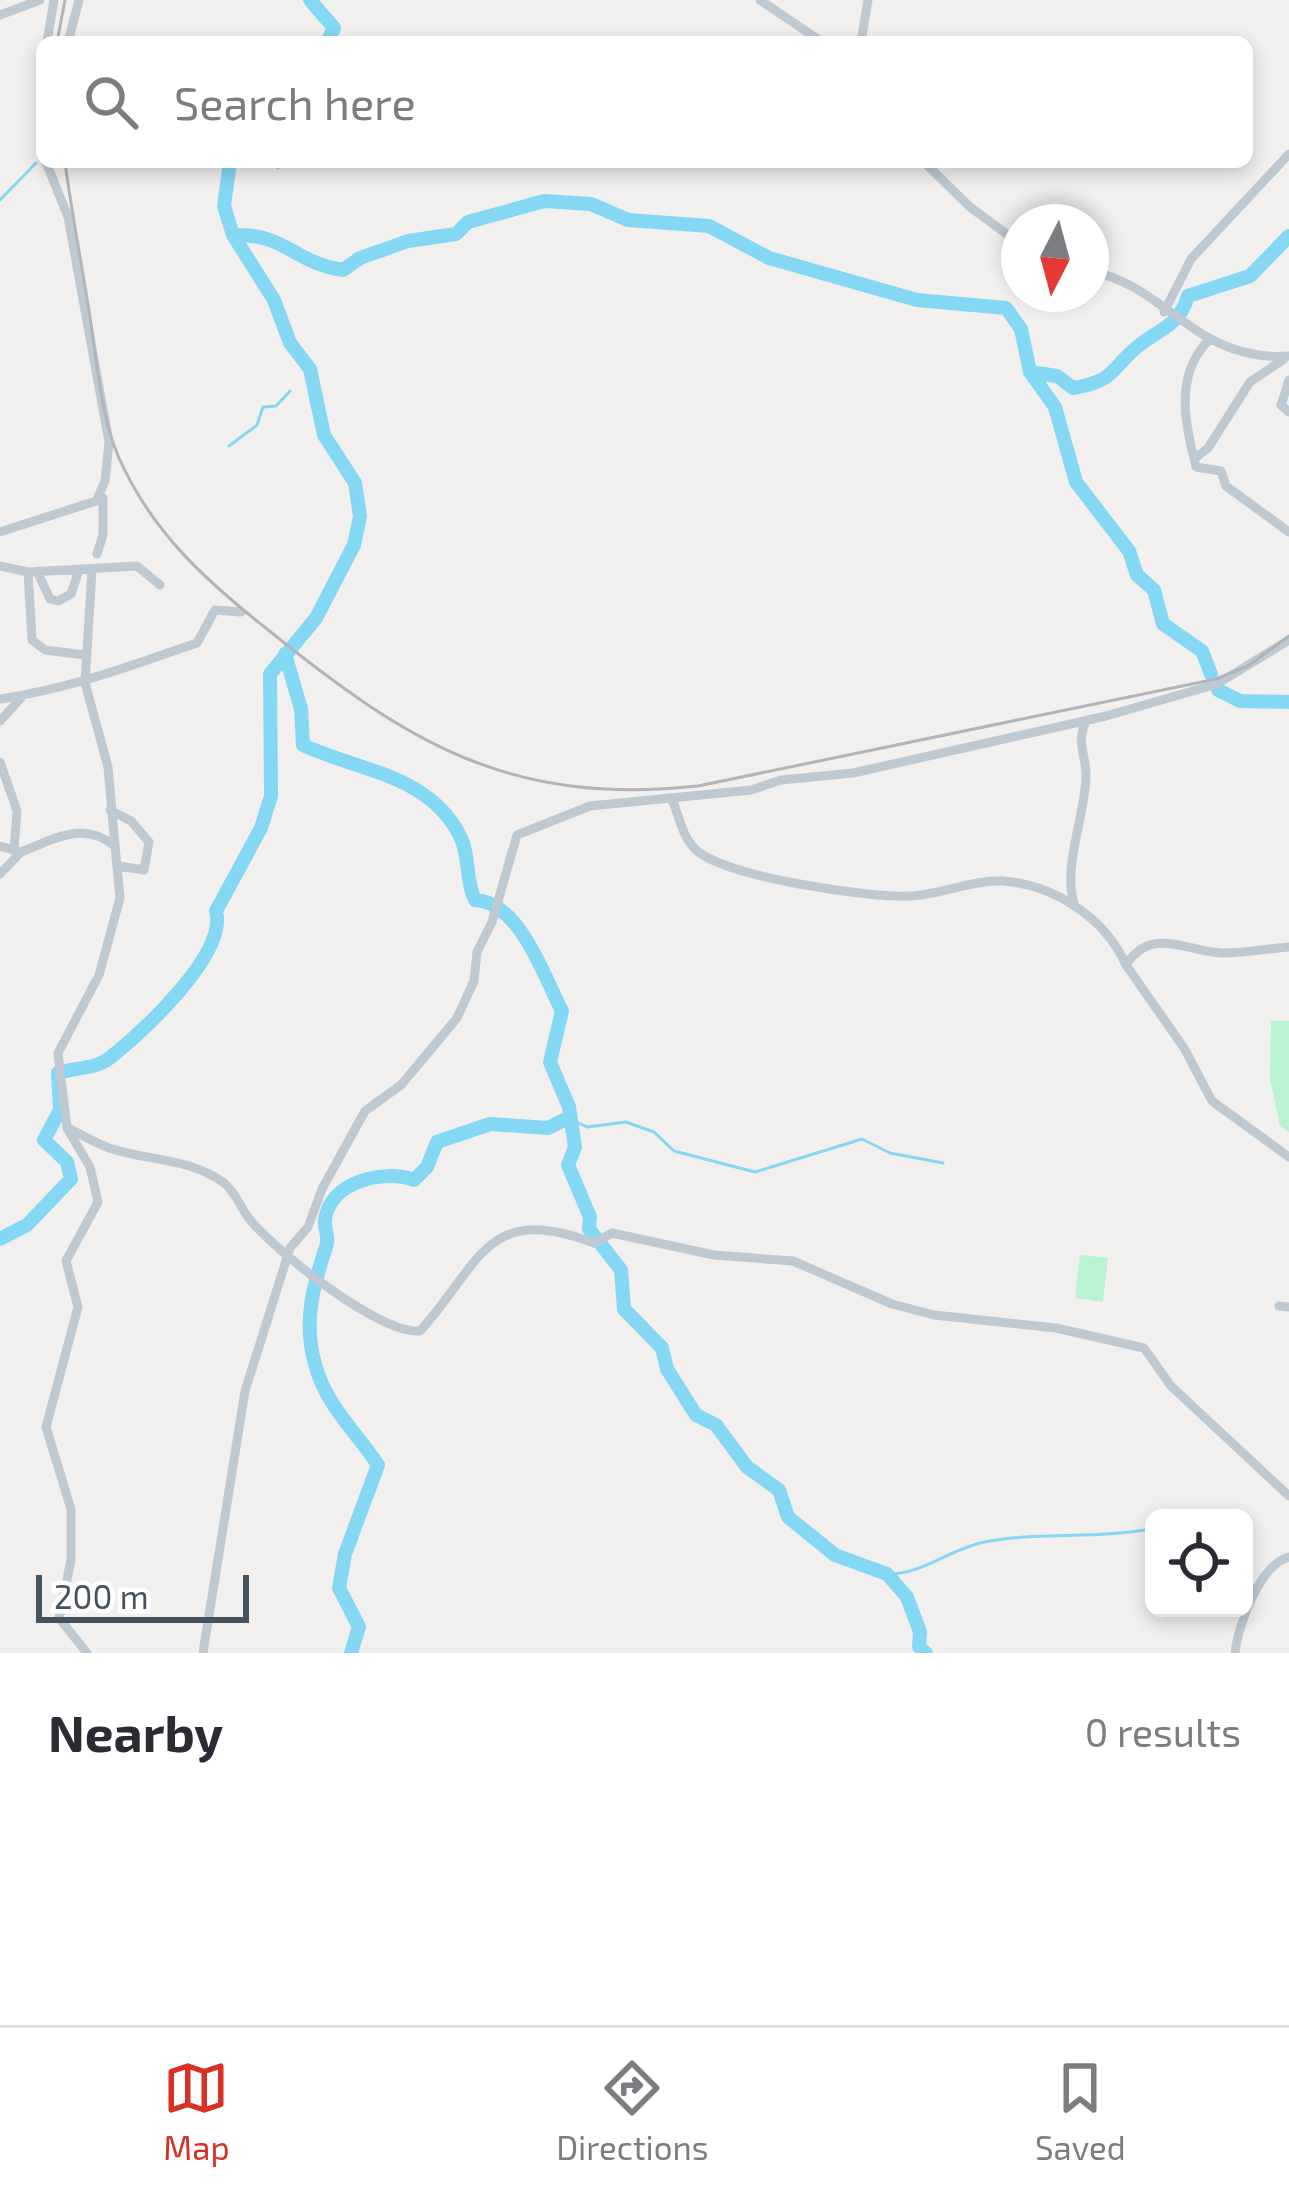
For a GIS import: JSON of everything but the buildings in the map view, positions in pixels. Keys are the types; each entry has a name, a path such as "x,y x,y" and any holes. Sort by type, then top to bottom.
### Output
{"street":[{"path":"0,15 40,0"},
{"path":"48,36 55,0"},
{"path":"70,36 79,0"},
{"path":"760,0 813,36"},
{"path":"862,36 868,0"},
{"path":"1164,312 1192,259 1289,154"},
{"path":"0,532 96,501 107,469 109,442 68,217 48,168"},
{"path":"930,168 1001,230"},
{"path":"1109,278 1127,283 1209,340 1264,356 1289,357"},
{"path":"1209,340 1192,360 1186,379 1185,426 1198,470 1225,474 1226,486 1289,532"},
{"path":"1194,459 1208,448 1250,382 1289,357"},
{"path":"1289,380 1281,405 1289,412"},
{"path":"97,554 104,535 103,498"},
{"path":"0,566 33,571 52,566 79,570 136,566 160,585"},
{"path":"87,1653 59,1618 71,1560 70,1509 46,1427 78,1307 66,1261 98,1202 90,1167 67,1128 58,1053 99,975 121,898 99,718 85,683 92,569"},
{"path":"33,571 50,599 58,601 71,594 79,570"},
{"path":"33,571 32,640 45,650 86,655"},
{"path":"0,699 123,673 138,659 197,643 215,610 241,612"},
{"path":"203,1653 244,1391 288,1256 365,1111 401,1085 457,1018 472,985 477,952 492,922 517,835 590,806 672,800 908,763 1087,721 1217,684 1289,640"},
{"path":"0,722 21,698"},
{"path":"1075,906 1070,888 1086,780 1081,742 1087,721"},
{"path":"0,762 17,811 17,852"},
{"path":"672,800 690,844 712,862 837,891 902,896 999,881 1075,906 1108,932 1184,1048 1212,1101 1289,1157"},
{"path":"93,835 110,812"},
{"path":"110,812 131,821 149,842 144,869 118,866"},
{"path":"0,874 17,852 53,835 93,835 115,846"},
{"path":"0,846 17,852"},
{"path":"1126,965 1133,955 1166,940 1221,953 1289,947"},
{"path":"67,1128 107,1147 164,1158 226,1184 250,1220 288,1256 376,1318 414,1332 423,1328 478,1252 518,1229 541,1228 594,1243 612,1233 714,1255 793,1262 892,1304 934,1315 1056,1328 1144,1348 1171,1386 1289,1496"},
{"path":"1235,1653 1245,1616 1272,1566 1289,1557"}],"green space":[{"path":"1271,1021 1289,1021 1289,1132 1280,1126 1270,1078"},
{"path":"1080,1255 1108,1258 1103,1302 1075,1298"}],"waterway":[{"path":"310,0 334,28 330,36"},
{"path":"0,200 36,163"},
{"path":"0,1239 27,1225 71,1179 67,1162 44,1140 60,1110 58,1073 111,1057 180,991 209,948 216,911 261,828 271,796 270,674 316,618 354,545 360,516 355,483 324,435 310,369 290,343 274,300 233,235 224,206 229,168"},
{"path":"233,235 266,239 343,270 360,258 408,241 456,234 468,222 544,201 591,204 628,220 709,226 769,258 917,300 1006,308 1021,329 1030,372 1055,407 1076,482 1129,551 1137,575 1154,590 1163,624 1202,651 1211,674"},
{"path":"1030,372 1057,376 1073,388 1098,381 1176,319 1188,296 1250,276 1289,236"},
{"path":"229,446 257,425 263,407 276,406 290,391"},
{"path":"285,654 301,709 303,745 390,777 430,799 460,836 475,900 505,913 538,961 562,1011 550,1062 569,1107 575,1147 568,1165 590,1217 589,1229 621,1270 624,1309 662,1348 667,1369 696,1415 716,1425 747,1467 779,1490 788,1517 835,1555 887,1574 907,1597 920,1632 919,1647 926,1653"},
{"path":"1218,690 1240,701 1289,702"},
{"path":"568,1118 587,1127 626,1122 654,1132 674,1151 755,1172 862,1139 890,1153 943,1163"},
{"path":"351,1653 359,1627 339,1588 345,1554 378,1465 326,1393 311,1349 311,1305 327,1243 329,1207 347,1187 360,1181 388,1176 414,1180 427,1167 437,1142 490,1124 548,1128 568,1118"},
{"path":"887,1574 912,1570 985,1542 1145,1529"}],"railway":[{"path":"58,36 65,0"},
{"path":"66,168 108,426 119,458 147,509 202,573 244,611 367,704 464,758 571,786 631,790 698,786 1216,679 1248,666 1289,636"}]}
